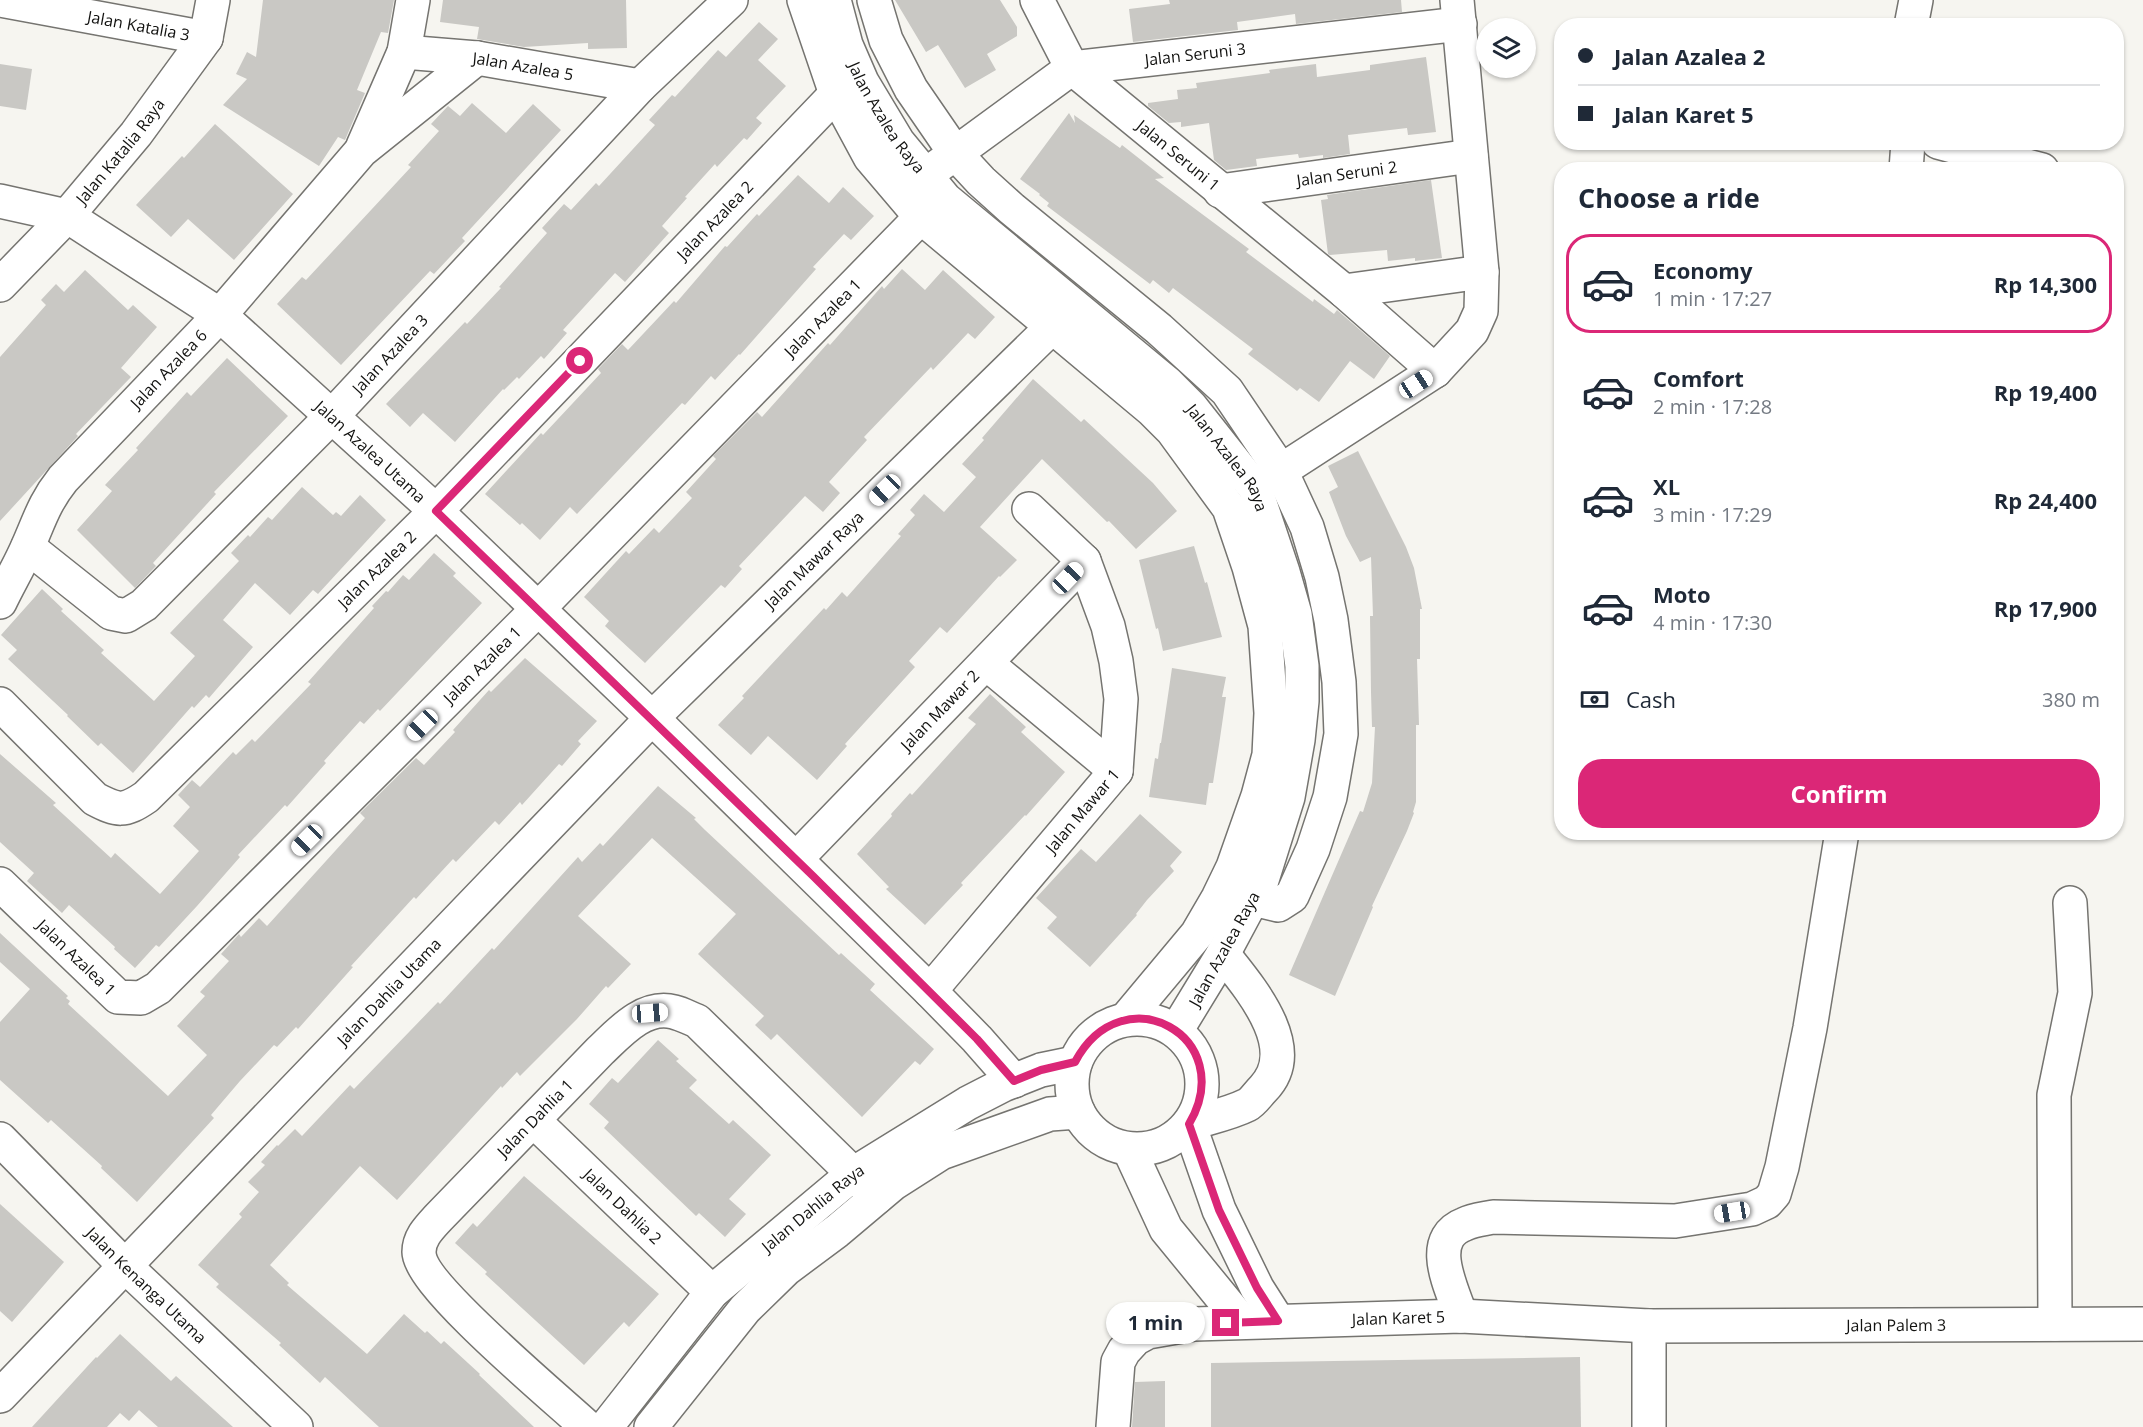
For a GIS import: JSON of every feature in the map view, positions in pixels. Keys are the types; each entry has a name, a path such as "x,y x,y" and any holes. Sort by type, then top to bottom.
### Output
{"street":[{"name":"Jalan Katalia 3","path":"0,0 206,38"},
{"name":"Jalan Katalia Raya","path":"0,285 67,216 136,134 206,38 213,0"},
{"name":"Jalan Azalea 6","path":"361,151 404,52 413,0"},
{"name":"Jalan Azalea 3","path":"28,547 111,613 126,616 144,605 332,416 640,86 731,0"},
{"name":"Jalan Azalea Raya","path":"804,0 836,94 870,157 921,217 1152,410 1172,430 1230,508 1249,567 1265,626 1271,688 1269,755 1258,796 1240,847 1218,898 1197,934 1126,1019"},
{"name":"Jalan Azalea Raya","path":"834,0 846,45 862,82 898,142 945,199 1167,383 1268,479 1283,572 1294,614 1302,666 1302,701 1298,740 1288,797 1261,883 1223,954 1176,1031"},
{"path":"874,0 886,40 911,89 955,153 1012,209 1159,329 1227,391 1268,479"},
{"name":"Jalan Seruni 1","path":"1037,0 1072,68 1344,291 1436,371"},
{"path":"1913,18 1916,0"},
{"name":"Jalan Seruni 3","path":"925,175 1072,68 1459,12"},
{"path":"1230,508 1268,479 1436,371 1472,331 1477,321 1481,311 1482,272 1459,12"},
{"name":"Jalan Azalea 5","path":"404,52 477,58 640,86"},
{"name":"Jalan Azalea 6","path":"0,602 28,547 49,496 63,479 220,315 361,151 477,58"},
{"name":"Jalan Azalea 2","path":"0,704 95,799 113,808 130,808 146,797 436,511 836,94"},
{"path":"1968,150 2012,162"},
{"name":"Jalan Seruni 2","path":"1220,190 1472,156"},
{"path":"0,201 67,216"},
{"name":"Jalan Azalea Utama","path":"67,216 220,315 332,416 436,511 652,718 930,991 1014,1081"},
{"name":"Jalan Azalea 1","path":"0,884 118,997 141,998 158,988 537,610 921,217"},
{"path":"1344,291 1482,272"},
{"name":"Jalan Mawar Raya","path":"652,718 1052,327"},
{"name":"Jalan Mawar 1","path":"930,991 1116,771 1121,699 1108,626 1084,561 1029,509"},
{"name":"Jalan Mawar 2","path":"796,859 1084,561"},
{"path":"986,663 1116,771"},
{"name":"Jalan Dahlia Utama","path":"0,1396 652,718"},
{"path":"1461,1316 1443,1255 1444,1241 1465,1223 1493,1217 1676,1221 1752,1209 1767,1202 1774,1194 1782,1167 1810,1028 1841,840"},
{"path":"2055,1324 2054,1095 2075,993 2070,903"},
{"path":"1189,1124 1248,1104 1270,1082 1277,1060 1273,1027 1256,996 1223,954"},
{"name":"Jalan Dahlia 1","path":"587,1427 457,1310 424,1269 419,1253 423,1234 628,1025 650,1013 672,1011 697,1021 877,1197"},
{"path":"1126,1019 1152,1021 1176,1031 1189,1043 1198,1058 1203,1075 1200,1101 1189,1124 1176,1137 1162,1145 1146,1149 1129,1149 1113,1145 1098,1137 1086,1126 1072,1096 1071,1080 1075,1062 1083,1047 1095,1034 1110,1024 1126,1019"},
{"name":"Jalan Dahlia Raya","path":"606,1427 712,1292 853,1174 968,1103 1041,1070 1075,1062"},
{"name":"Jalan Dahlia Raya","path":"651,1427 744,1309 786,1269 837,1231 894,1183 941,1153 1050,1114 1078,1112"},
{"name":"Jalan Dahlia 2","path":"534,1121 712,1292"},
{"path":"1189,1124 1219,1210 1257,1288 1278,1321"},
{"name":"Jalan Kenanga Utama","path":"0,1139 124,1265 296,1427"},
{"path":"1129,1149 1166,1229 1242,1322"},
{"name":"Jalan Karet 5","path":"1113,1427 1118,1362 1135,1339 1148,1332 1194,1324 1461,1316 1649,1326"},
{"name":"Jalan Palem 3","path":"1649,1326 2143,1323"},
{"path":"1649,1326 1649,1427"}],"building":[{"path":"263,0 394,0 388,33 381,32 357,90 365,93 345,140 338,137 319,166 223,105 247,79 236,74 247,52 256,57"},
{"path":"443,0 626,0 627,48 588,49 588,43 524,47 477,39 479,27 440,22"},
{"path":"895,0 1000,0 1017,27 1017,36 987,54 996,70 965,88 938,45 926,52"},
{"path":"1169,0 1401,0 1402,12 1296,24 1295,14 1237,22 1238,30 1133,42 1129,9 1170,4"},
{"path":"759,22 778,39 758,60 786,86 756,118 762,123 747,140 744,138 717,167 715,164 685,197 687,198 662,226 669,233 625,282 615,273 563,330 567,333 544,359 541,356 519,379 517,377 503,389 455,442 423,413 410,427 386,404 501,288 499,287 547,233 542,228 564,204 571,210 596,183 599,186 655,125 649,120 672,95 675,97 718,50 726,57"},
{"path":"1426,57 1436,132 1408,135 1407,128 1348,135 1350,154 1323,158 1323,155 1299,158 1298,154 1256,159 1257,166 1226,170 1214,160 1209,123 1181,127 1181,122 1169,123 1148,106 1148,103 1178,99 1177,90 1197,88 1196,83 1270,73 1269,70 1316,64 1317,77 1370,70 1370,65"},
{"path":"0,64 32,69 26,110 0,106"},
{"path":"472,103 506,133 533,104 561,130 462,238 465,241 434,274 430,271 341,365 277,304 302,277 306,280 411,167 408,165 439,131 431,124 448,106 460,116"},
{"path":"1069,113 1075,123 1074,115 1120,148 1122,145 1164,178 1155,179 1249,249 1246,252 1313,302 1314,299 1334,314 1337,310 1390,356 1374,379 1350,361 1319,402 1300,388 1297,391 1248,354 1253,349 1173,288 1169,293 1153,280 1150,284 1047,206 1049,203 1040,194 1020,179"},
{"path":"215,124 293,194 234,260 188,219 171,237 136,205"},
{"path":"798,175 829,203 843,187 874,216 851,240 844,234 813,267 816,269 740,355 715,380 711,376 685,405 682,403 577,514 570,507 540,540 485,494 601,373 598,369 622,344 628,350 674,301 676,303 725,246 727,247 757,214 759,216"},
{"path":"1431,180 1442,258 1388,261 1387,250 1328,254 1321,200 1328,199 1327,195"},
{"path":"902,269 925,290 943,270 995,317 975,339 968,333 933,370 931,367 864,437 867,440 829,482 840,493 823,512 805,496 739,566 742,569 725,588 721,585 645,663 605,626 609,621 584,597 626,551 629,554 654,528 659,533 692,498 686,492 716,459 713,456 757,412 762,417 828,343 830,345 882,286 884,289"},
{"path":"85,270 128,310 133,305 157,327 121,368 131,377 76,434 78,436 0,521 0,357 46,305 41,300 56,284 64,292"},
{"path":"227,358 288,416 214,492 216,494 153,563 156,566 135,588 77,530 112,491 105,485 138,450 136,448 187,392 191,396"},
{"path":"1033,379 1081,422 1084,419 1153,483 1177,511 1136,549 1042,459 980,527 1017,560 999,576 947,633 940,627 909,661 915,667 845,744 847,746 817,780 768,736 751,755 718,725 824,608 826,610 842,592 847,597 901,536 898,534 915,515 910,510 924,494 944,512 976,477 962,464"},
{"path":"1358,451 1406,547 1414,568 1422,609 1420,609 1420,659 1417,659 1419,725 1416,725 1416,802 1407,831 1372,906 1335,996 1289,975 1360,811 1363,812 1372,783 1375,727 1372,727 1371,692 1370,616 1373,616 1371,557 1360,562 1346,536 1329,492 1338,487 1328,466"},
{"path":"302,487 333,515 336,512 341,516 360,495 386,520 318,594 313,590 290,615 255,583 223,620 253,647 209,698 206,695 194,708 192,706 133,773 101,743 98,746 8,659 17,650 1,635 42,589 63,609 61,611 104,650 101,653 154,701 195,656 170,633 239,561 231,553 268,517 272,520"},
{"path":"1194,546 1205,583 1207,582 1222,637 1163,651 1139,560"},
{"path":"434,553 456,573 453,576 482,603 380,711 378,709 364,724 360,721 287,807 285,805 238,855 240,857 197,906 159,947 156,945 135,968 69,905 62,913 27,881 34,873 0,842 0,754 56,803 53,805 111,858 115,853 160,894 199,851 173,826 190,807 178,795 192,780 200,787 233,752 236,755 252,739 255,742 311,684 308,682 374,608 372,606 386,591 388,592 403,575 409,580"},
{"path":"525,658 597,721 578,741 581,744 562,766 559,764 522,805 520,802 499,825 495,821 456,862 453,859 416,899 414,897 298,1029 296,1027 277,1047 274,1045 240,1081 211,1115 214,1118 137,1202 101,1168 102,1166 51,1120 48,1123 0,1080 0,1022 30,989 0,962 0,933 68,996 66,998 70,1001 68,1004 168,1096 207,1055 177,1026 205,996 200,992 229,961 221,954 239,934 241,937 259,918 267,926 365,818 360,813 416,758 424,765 455,732 453,730 489,690 491,692"},
{"path":"1172,668 1226,677 1222,697 1226,697 1219,745 1213,783 1209,783 1206,805 1149,797 1155,758 1158,759 1161,743"},
{"path":"990,694 1026,727 1021,732 1065,772 925,925 886,889 889,887 857,854 910,793 912,795 976,724 968,718"},
{"path":"658,786 696,818 694,819 705,830 839,955 841,953 875,984 870,990 934,1049 920,1065 915,1061 862,1117 777,1034 771,1040 755,1025 764,1016 698,954 736,914 652,838 578,916 631,964 608,988 606,986 577,1019 520,1076 517,1072 502,1088 501,1086 397,1200 360,1166 270,1265 289,1283 287,1285 367,1354 404,1314 441,1344 444,1341 534,1427 379,1427 325,1377 320,1383 279,1345 281,1343 216,1287 219,1284 198,1265 242,1217 239,1214 259,1192 248,1182 265,1165 261,1162 277,1145 295,1129 302,1136 350,1085 354,1089 438,1002 440,1004 492,948 494,950 578,857 582,862 600,843 603,846"},
{"path":"1140,814 1182,852 1170,866 1174,871 1090,967 1047,928 1057,917 1036,898 1081,849 1096,862"},
{"path":"658,1040 697,1080 689,1088 729,1124 733,1120 771,1155 729,1199 746,1214 725,1237 699,1213 696,1216 604,1128 609,1122 589,1104 612,1078 618,1083"},
{"path":"524,1176 659,1294 629,1327 624,1322 584,1365 485,1274 487,1272 455,1243 473,1223 477,1227"},
{"path":"0,1204 64,1262 12,1322 0,1311"},
{"path":"120,1334 171,1381 176,1376 233,1427 158,1427 139,1410 129,1421 120,1413 107,1427 32,1427"},
{"path":"1580,1357 1581,1427 1211,1427 1211,1363"},
{"path":"1165,1381 1165,1427 1132,1427 1135,1382"}],"route":[{"path":"580,361 436,511 652,718 930,991 1014,1081 1041,1070 1075,1062 1083,1047 1095,1034 1110,1024 1126,1019 1144,1019 1161,1023 1176,1031 1189,1043 1198,1058 1203,1075 1198,1109 1189,1124 1219,1210 1257,1288 1278,1321 1226,1323"}]}
